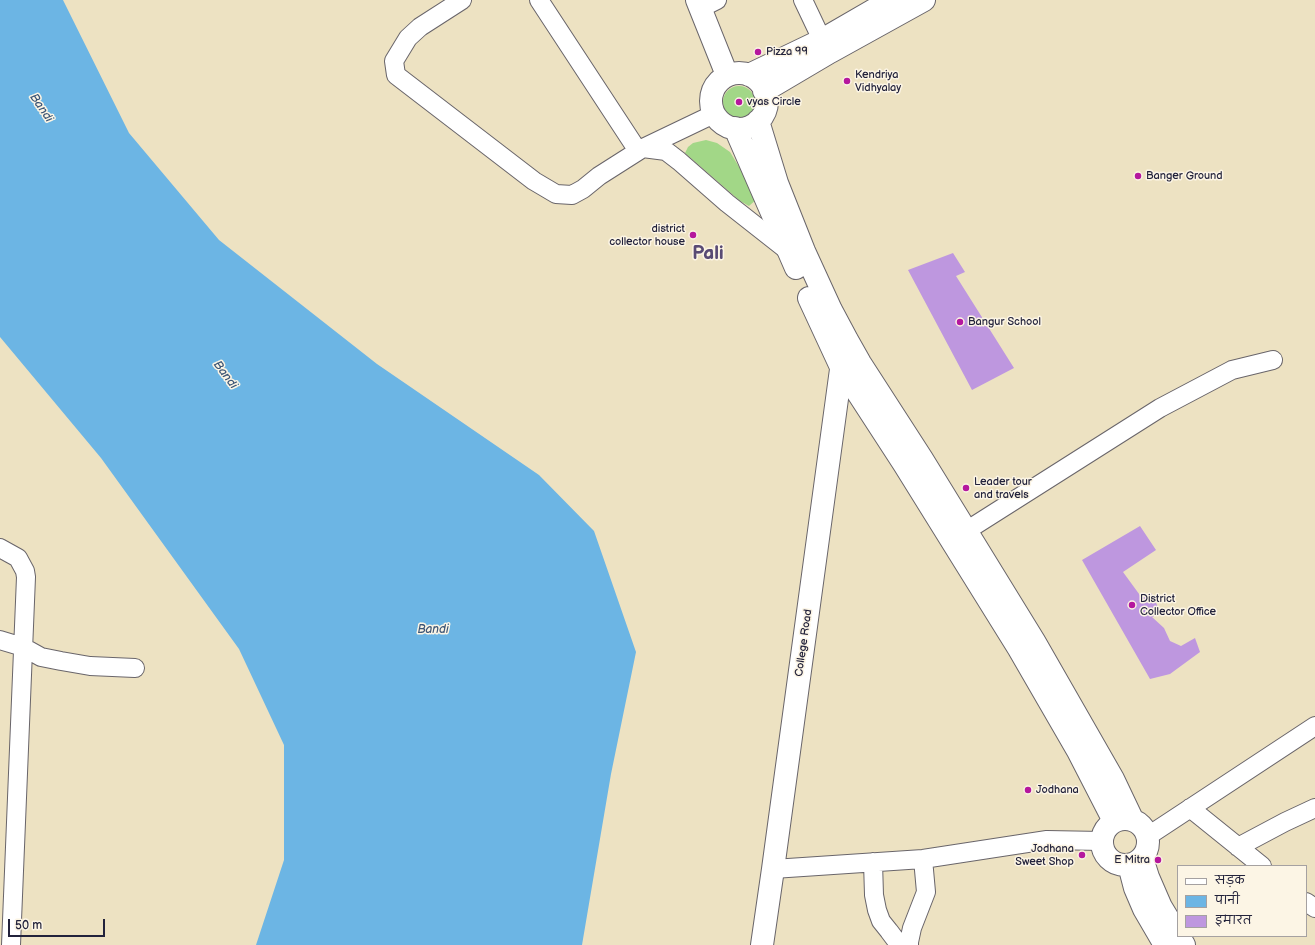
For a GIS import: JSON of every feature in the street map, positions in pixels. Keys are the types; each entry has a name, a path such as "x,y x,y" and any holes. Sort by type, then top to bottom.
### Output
{"main road":[{"path":"764,91 891,0"},
{"path":"749,75 826,46 924,0"},
{"path":"705,3 727,75"},
{"path":"734,73 749,75 756,79 764,91 766,98 766,107 758,121 743,128 735,128 726,126 719,121 714,114 711,107 712,92 721,79 727,75 734,73"},
{"path":"758,121 777,183 804,251 831,310 860,363 966,530 1076,713 1113,779 1123,820"},
{"path":"735,128 840,367 904,464 1019,649 1078,751 1123,820"},
{"name":"College Road","path":"762,945 840,367 847,340"},
{"path":"1123,820 1142,826 1148,836 1149,844 1147,851 1135,861 1120,865 1113,862 1105,853 1102,841 1108,826 1123,820"},
{"path":"1135,861 1135,888 1144,909 1165,945"},
{"path":"1135,861 1148,877 1161,906 1177,933"}],"street":[{"path":"462,0 420,27 408,38 394,60 396,75 534,181 556,194 572,195 578,192 640,149 714,114"},
{"path":"539,0 640,149"},
{"path":"803,0 826,46"},
{"path":"640,149 666,151 679,160 727,203 788,251"},
{"path":"966,530 1160,408 1232,370 1273,360"},
{"path":"0,548 18,558 25,571 26,577 11,945"},
{"path":"0,640 23,647 41,657 61,662 90,666 135,668"},
{"path":"1148,836 1315,726"},
{"path":"1190,808 1261,865"},
{"path":"1238,847 1315,808"},
{"path":"773,869 923,859 1047,840 1102,841"},
{"path":"909,945 912,928 926,892 923,859"},
{"path":"873,862 874,894 881,921 895,939 904,945"}],"green space":[{"path":"736,86 742,86 752,93 755,102 754,108 748,115 742,118 736,118 726,111 723,105 723,99 730,89"},
{"path":"706,140 717,143 730,152 758,198 749,206 740,201 685,153 688,147 693,143"}],"water":[{"name":"Bandi","path":"0,0 63,0 129,133 219,240 377,364 539,475 594,531 636,652 611,774 582,945 256,945 284,860 284,745 239,649 101,458 0,337"}],"building":[{"name":"Bangur School","path":"953,253 965,272 956,276 1014,368 972,390 908,270"},
{"name":"District Collector Office","path":"1140,526 1156,550 1123,572 1142,598 1151,593 1161,613 1152,617 1164,628 1170,641 1181,646 1195,638 1200,652 1170,674 1150,679 1082,560"}],"place":[{"name":"Pizza 99","path":"758,52"},
{"name":"Kendriya Vidhyalay","path":"847,81"},
{"name":"vyas Circle","path":"739,102"},
{"name":"Banger Ground","path":"1138,176"},
{"name":"district collector house","path":"693,235"},
{"name":"Bangur School","path":"960,322"},
{"name":"Leader tour and travels","path":"966,488"},
{"name":"District Collector Office","path":"1132,605"},
{"name":"Jodhana","path":"1028,790"},
{"name":"Jodhana Sweet Shop","path":"1082,855"},
{"name":"E Mitra","path":"1158,860"}],"district":[{"name":"Pali","path":"708,254"}]}
